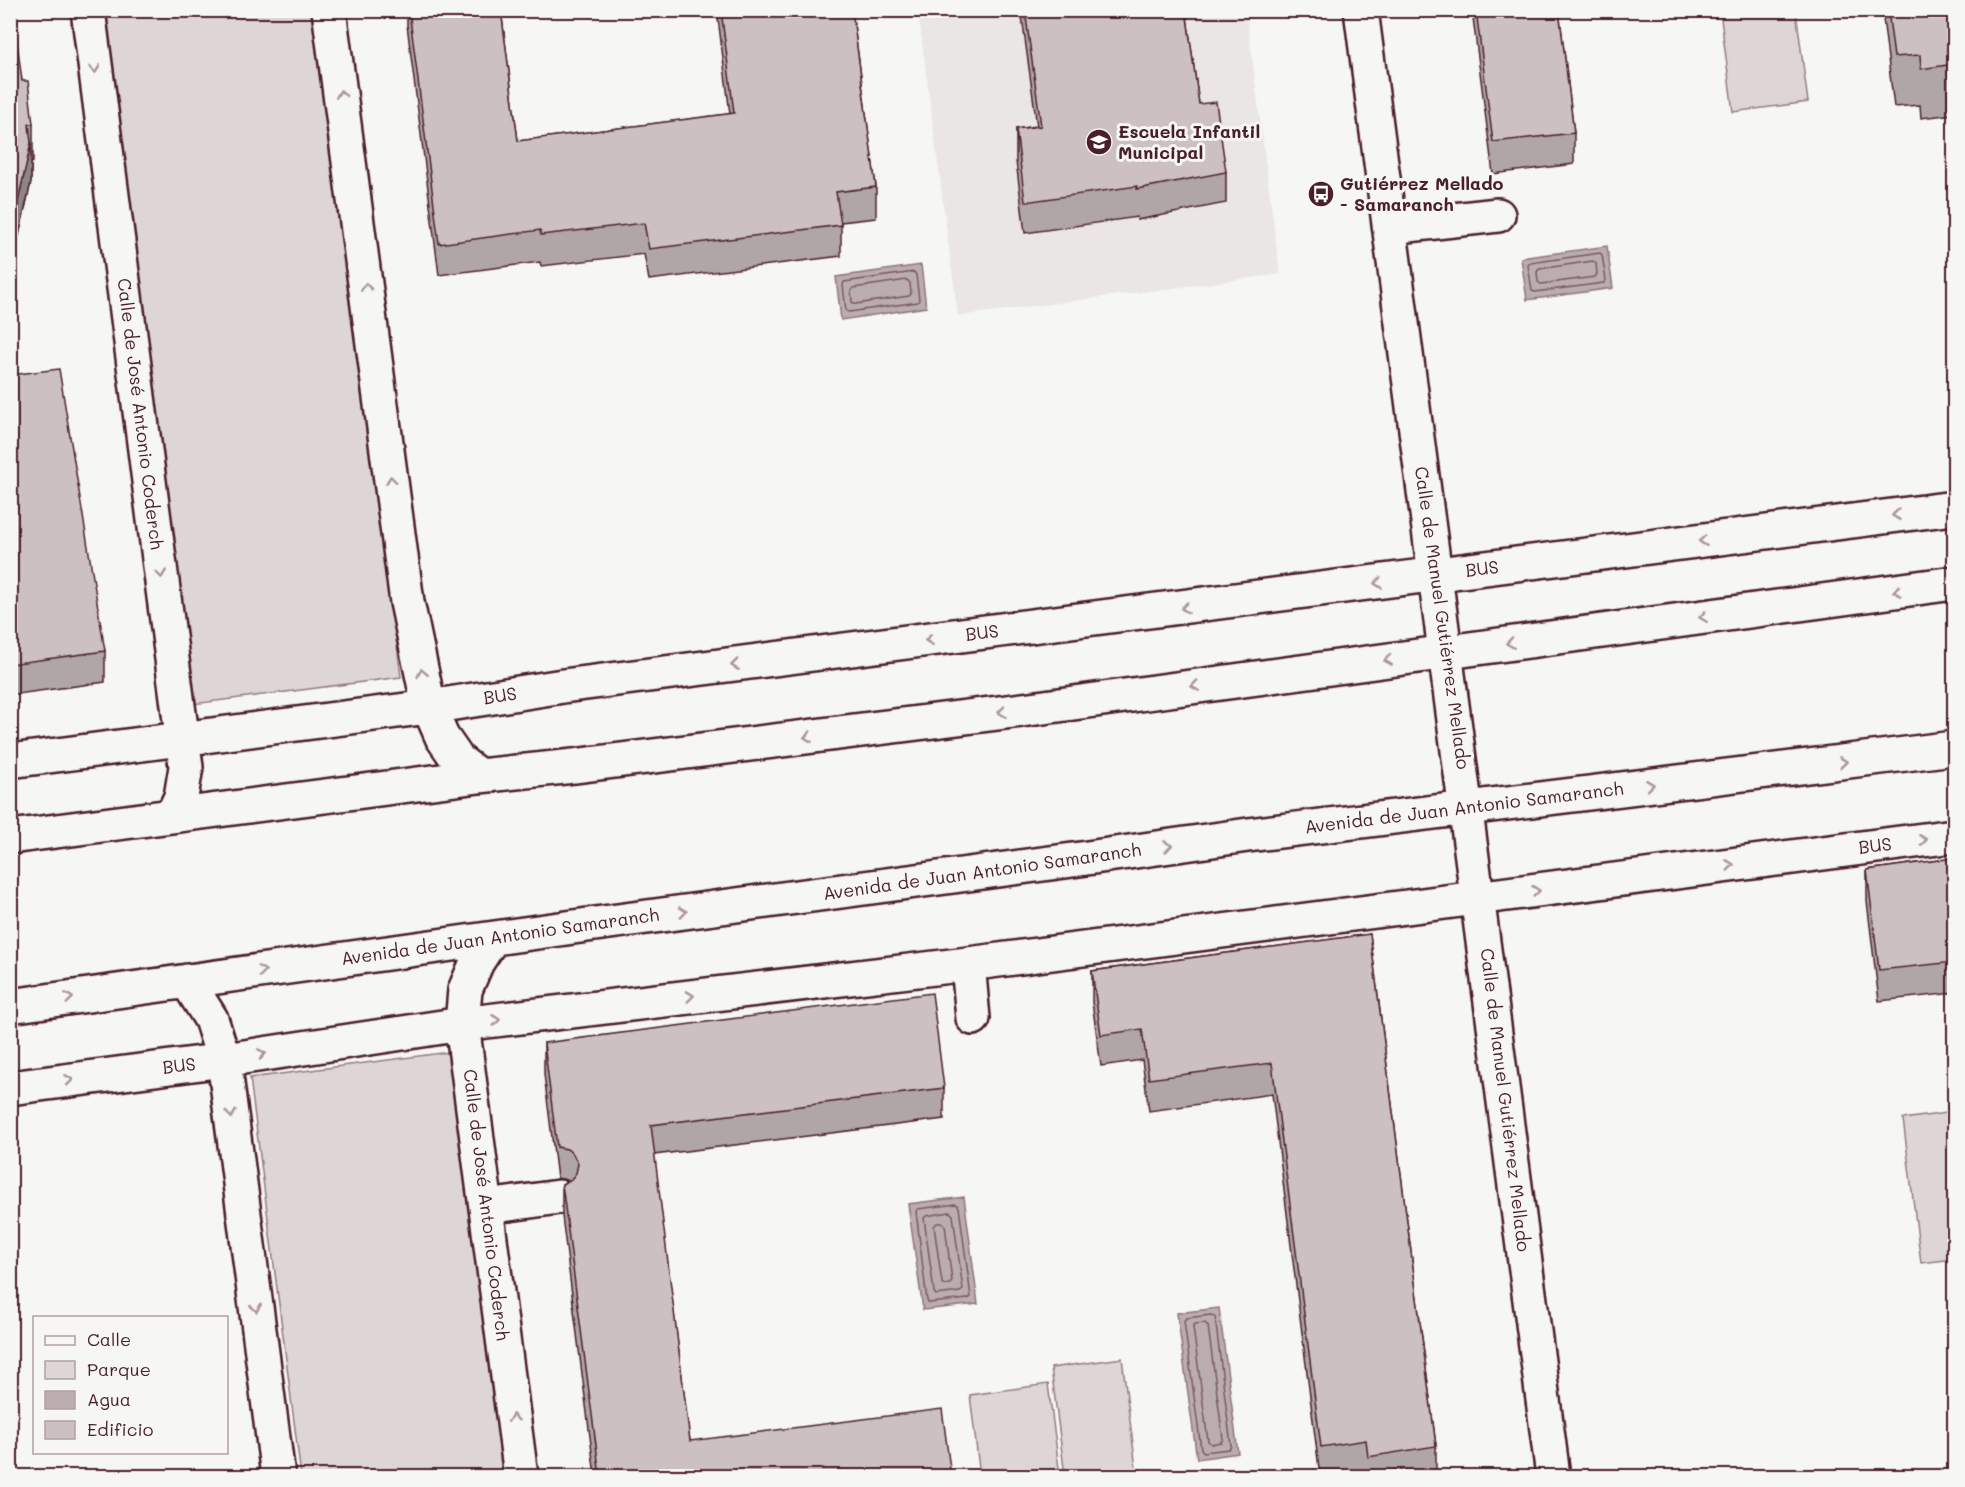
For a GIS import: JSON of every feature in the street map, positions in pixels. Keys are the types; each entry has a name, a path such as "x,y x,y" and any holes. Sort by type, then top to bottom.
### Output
{"street":[{"name":"Calle de José Antonio Coderch","path":"88,10 186,767 181,797 172,816"},
{"path":"329,10 406,602 429,707 442,737 458,760 479,776"},
{"name":"Calle de Manuel Gutiérrez Mellado","path":"1361,10 1554,1476"},
{"path":"1390,227 1498,215"},
{"name":"BUS","path":"10,761 429,707 563,686 1954,508"},
{"path":"10,837 479,776 1022,710 1954,583"},
{"name":"Avenida de Juan Antonio Samaranch","path":"10,1006 1248,835 1954,748"},
{"name":"BUS","path":"10,1088 224,1060 462,1024 968,964 1954,836"},
{"name":"Calle de José Antonio Coderch","path":"492,939 477,962 465,990 462,1024 521,1476"},
{"path":"968,964 973,1018"},
{"path":"187,981 211,1019 224,1060 278,1476"},
{"path":"487,1207 560,1197"}],"shaded area":[{"name":"Escuela Infantil Municipal","path":"918,11 1246,11 1280,274 958,316"}],"green space":[{"path":"105,11 316,11 401,677 193,704"},
{"path":"1720,11 1796,11 1808,102 1733,112"},
{"path":"457,1051 512,1476 301,1476 250,1078"},
{"path":"1954,1112 1954,1259 1921,1263 1903,1119"},
{"path":"1122,1358 1137,1476 1065,1476 1051,1368"},
{"path":"1048,1384 1060,1476 980,1476 970,1395"}],"water":[{"path":"1607,246 1613,288 1527,300 1521,258"},
{"path":"921,265 926,307 841,320 836,277"},
{"path":"964,1197 978,1304 923,1310 908,1204"},
{"path":"1219,1308 1238,1453 1197,1459 1177,1313"}],"building":[{"path":"10,10 13,10 22,81 28,81 33,124 29,124 31,143 10,237"},
{"path":"409,10 501,10 518,141 734,113 721,10 852,10 876,187 836,192 841,225 649,249 644,223 541,235 540,230 439,244"},
{"path":"1025,10 1186,10 1199,104 1216,102 1226,172 1137,189 1137,186 1025,202 1016,129 1041,126"},
{"path":"1476,10 1559,10 1574,133 1493,142"},
{"path":"1888,10 1954,10 1954,64 1921,69 1920,55 1894,57"},
{"path":"59,369 105,651 10,664 10,375"},
{"path":"1954,858 1954,962 1879,970 1867,870"},
{"path":"1370,934 1436,1446 1368,1457 1366,1440 1321,1447 1272,1063 1149,1079 1142,1029 1101,1035 1092,971"},
{"path":"932,993 944,1088 651,1125 690,1441 942,1409 951,1476 600,1476 562,1184 571,1180 578,1164 573,1154 567,1149 557,1147 544,1043"}],"place":[{"name":"Escuela Infantil Municipal","path":"1099,142"},
{"name":"Gutiérrez Mellado - Samaranch","path":"1321,194"}]}
